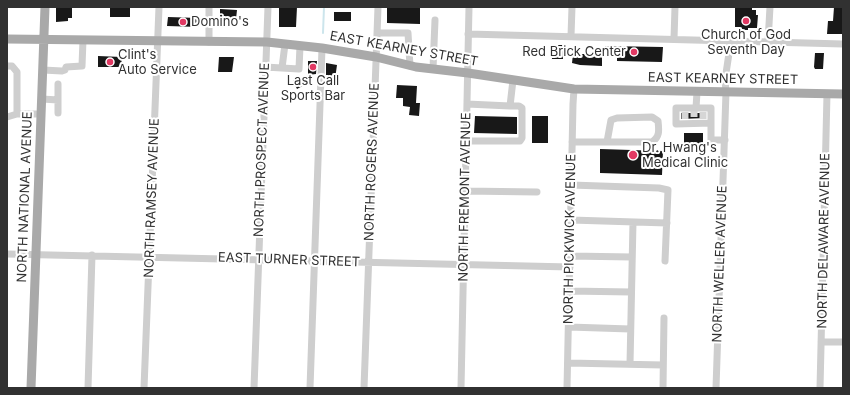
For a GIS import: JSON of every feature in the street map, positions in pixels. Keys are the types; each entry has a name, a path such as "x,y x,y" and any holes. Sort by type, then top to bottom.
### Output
{"main road":[{"name":"NORTH NATIONAL AVENUE","path":"31,388 45,7"},
{"name":"EAST KEARNEY STREET","path":"7,39 266,42 322,48 376,57 410,66 574,89 843,94"}],"street":[{"name":"NORTH RAMSEY AVENUE","path":"144,388 159,7"},
{"path":"209,7 210,42"},
{"name":"NORTH PROSPECT AVENUE","path":"254,388 268,7"},
{"name":"NORTH ROGERS AVENUE","path":"364,388 378,7"},
{"name":"NORTH FREMONT AVENUE","path":"461,388 469,7"},
{"path":"571,36 572,7"},
{"path":"674,39 675,7"},
{"path":"768,42 770,7"},
{"path":"433,69 435,20"},
{"path":"377,33 408,33 410,66"},
{"path":"468,34 843,44"},
{"path":"43,70 62,71 67,67 82,66 83,40"},
{"name":"NORTH WELLER AVENUE","path":"716,388 725,140 725,80 731,40"},
{"path":"282,68 285,44"},
{"path":"265,67 299,70 300,46"},
{"path":"310,388 322,48"},
{"path":"7,66 12,66 17,72 17,114"},
{"path":"510,106 513,80"},
{"path":"58,84 58,113"},
{"name":"NORTH PICKWICK AVENUE","path":"567,388 574,89"},
{"path":"697,92 698,109"},
{"name":"NORTH DELAWARE AVENUE","path":"820,388 827,94"},
{"path":"42,99 58,100"},
{"path":"466,141 520,140 522,138 522,108 519,106 467,104"},
{"path":"725,117 707,120 685,121 676,124 676,108 711,108 707,120 711,140 725,140"},
{"path":"7,117 17,114 41,114"},
{"path":"572,142 607,142 652,142 657,139 659,133 658,121 652,117 617,118 611,120 607,142"},
{"path":"571,185 665,188 668,190 666,261"},
{"path":"465,192 538,192"},
{"path":"571,220 667,223"},
{"path":"630,364 633,222"},
{"name":"EAST TURNER STREET","path":"7,254 150,256 570,268"},
{"path":"88,388 92,255"},
{"path":"570,256 632,257"},
{"path":"570,291 631,292"},
{"path":"663,388 664,318"},
{"path":"569,327 630,329"},
{"path":"821,342 843,342"},
{"path":"568,363 663,365"}],"building":[{"path":"56,7 72,7 72,18 68,18 68,21 56,22"},
{"path":"110,7 130,8 130,17 110,17"},
{"path":"279,7 297,7 296,27 279,27"},
{"path":"387,7 420,7 420,24 387,23"},
{"name":"Church of God Seventh Day","path":"735,7 752,7 752,10 756,10 756,15 758,15 757,28 740,30 740,27 735,27"},
{"path":"834,7 842,7 843,34 827,34 828,21 833,21"},
{"path":"220,9 237,10 236,19 220,18"},
{"path":"334,12 351,12 351,21 334,21"},
{"name":"Domino's","path":"168,17 199,18 199,27 167,26"},
{"path":"555,45 563,45 563,59 552,59 551,47 555,47"},
{"name":"Red Brick Center","path":"605,46 663,47 662,62 617,61 617,57 602,57 602,66 572,63 573,54 594,54 594,48 605,48"},
{"path":"815,53 824,53 823,69 815,69 814,67"},
{"name":"Clint's Auto Service","path":"98,56 122,57 121,67 98,67"},
{"path":"219,57 234,57 232,72 218,72"},
{"name":"Last Call Sports Bar","path":"308,61 317,61 316,74 308,75"},
{"path":"326,63 337,65 335,79 328,78 328,75 326,75"},
{"path":"301,77 306,84 297,89 293,81"},
{"path":"397,85 417,86 416,103 420,103 419,116 409,115 410,107 403,106 403,98 396,98"},
{"path":"681,113 706,113 706,118 681,119"},
{"path":"475,116 517,117 517,134 474,133"},
{"path":"532,116 548,116 548,143 532,143"},
{"path":"684,133 703,133 703,147 684,147"},
{"path":"600,149 663,151 662,175 600,173"}],"waterway":[{"path":"323,33 324,7"}],"tunnel":[{"path":"685,110 685,119"},
{"path":"694,110 694,119"},
{"path":"703,110 703,119"}],"place":[{"name":"Church of God Seventh Day","path":"746,21"},
{"name":"Domino's","path":"183,22"},
{"name":"Red Brick Center","path":"634,52"},
{"name":"Clint's Auto Service","path":"110,62"},
{"name":"Last Call Sports Bar","path":"313,67"},
{"name":"Dr. Hwang's Medical Clinic","path":"633,155"}]}
